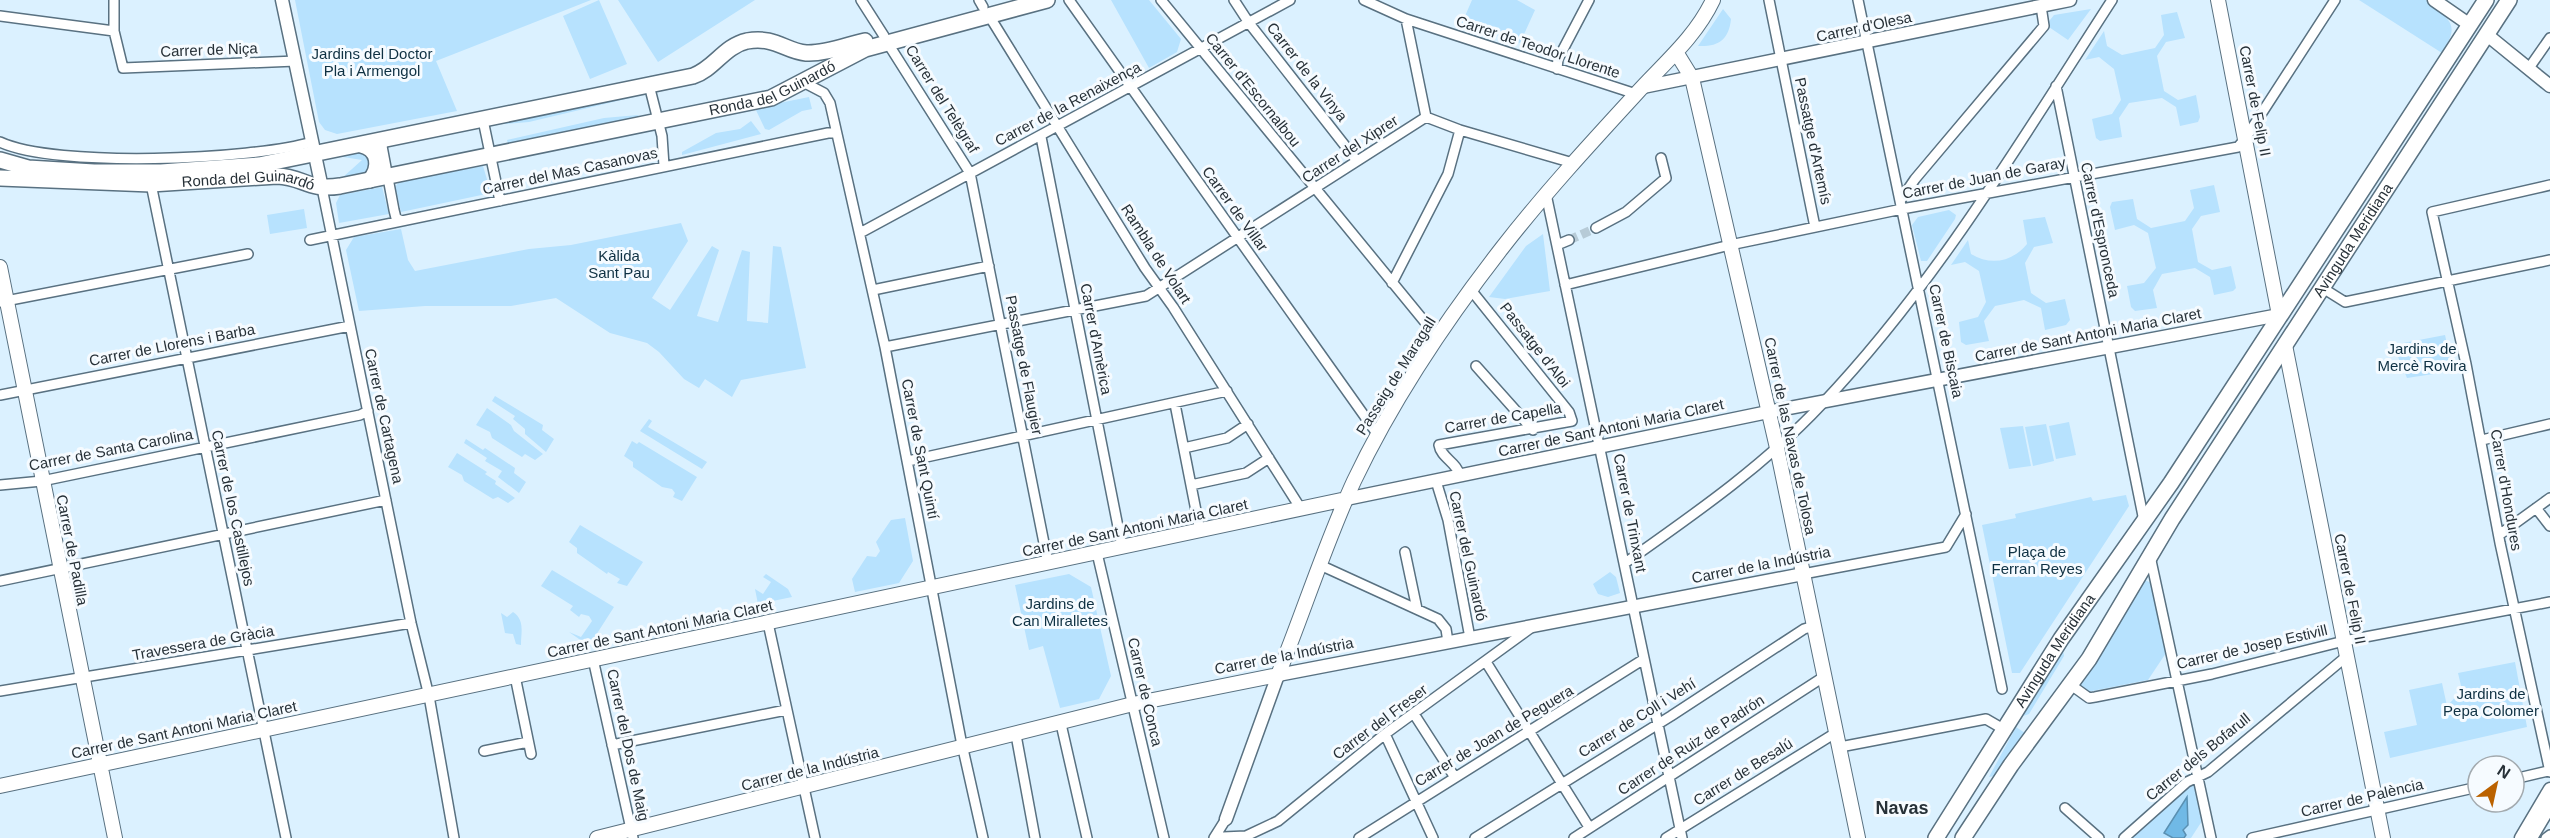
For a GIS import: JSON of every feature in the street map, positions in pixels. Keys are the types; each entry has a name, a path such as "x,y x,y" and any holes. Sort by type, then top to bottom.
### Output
{"main road":[{"name":"Ronda del Guinardó","path":"0,178 151,184 284,176 322,188 370,180 771,98 855,52 885,39 1009,0"},
{"name":"Ronda del Guinardó","path":"984,7 1047,0"},
{"name":"Passeig de Maragall","path":"1278,675 1346,499 1378,435 1438,338 1471,290 1546,194 1676,52 1702,20 1713,0"},
{"name":"Carrer de Felip II","path":"2218,0 2279,315"},
{"name":"Avinguda Meridiana","path":"1936,838 2061,639 2180,469 2486,0"},
{"name":"Avinguda Meridiana","path":"1964,838 2011,765 2071,685 2150,555 2321,287 2509,0"},
{"path":"2470,25 2486,34"},
{"name":"Ronda del Guinardó","path":"0,159 28,168 52,170 161,172 259,165 313,148 361,145 700,74 723,53 745,42 767,41 811,53 885,39"},
{"name":"Carrer de las Navas de Tolosa","path":"1676,52 1692,78 1777,448 1858,838"},
{"path":"361,145 370,148 376,158 376,170 370,180"},
{"name":"Carrer de Padilla","path":"0,267 3,301 25,390 59,570 115,838"},
{"path":"2279,315 2285,345"},
{"name":"Carrer de Felip II","path":"2285,345 2383,838"},
{"name":"Carrer de Sant Antoni Maria Claret","path":"0,786 1346,499"},
{"path":"2144,521 2150,555"},
{"name":"Carrer de la Indústria","path":"597,838 632,834 1133,704 1278,675"}],"street":[{"path":"0,16 114,31 114,0"},
{"name":"Carrer de Cartagena","path":"282,0 411,623 429,696 454,838"},
{"name":"Carrer del Telègraf","path":"861,0 970,173"},
{"name":"Carrer de Villar","path":"1069,0 1378,435"},
{"name":"Carrer d'Escornalbou","path":"1161,0 1438,338"},
{"name":"Carrer de la Vinya","path":"1234,0 1249,23 1357,160"},
{"name":"Carrer de la Renaixença","path":"860,233 1041,137 1290,0"},
{"name":"Carrer de Teodor Llorente","path":"1364,0 1406,19 1557,69 1639,90"},
{"path":"1557,69 1558,59 1589,0"},
{"name":"Passatge d'Artemís","path":"1769,0 1815,227"},
{"name":"Carrer de Biscaia","path":"1858,0 2002,689"},
{"name":"Carrer d'Olesa","path":"1639,90 2070,0"},
{"path":"1625,563 1682,523 1777,448 1822,404 1920,290 2112,0"},
{"path":"2245,139 2335,0"},
{"path":"2434,0 2470,25"},
{"path":"1901,205 1915,179 2044,26 2041,6"},
{"name":"Rambla de Volart","path":"984,7 1301,509"},
{"path":"1406,19 1426,117 1460,130 1573,163"},
{"name":"Carrer de Niça","path":"114,31 123,68 296,62"},
{"path":"2486,34 2550,86"},
{"path":"2529,68 2550,38"},
{"name":"Carrer de Sant Quintí","path":"803,82 828,97 885,347 982,838"},
{"path":"649,85 664,147 664,166"},
{"name":"Carrer d'Espronceda","path":"2056,86 2144,521"},
{"name":"Carrer del Xiprer","path":"885,347 1141,298 1238,239 1426,117"},
{"path":"483,120 500,201"},
{"path":"1392,283 1448,174 1460,130"},
{"name":"Carrer del Mas Casanovas","path":"310,240 664,166 836,133"},
{"name":"Carrer d'Amèrica","path":"1041,137 1122,548"},
{"name":"Carrer de Juan de Garay","path":"1565,285 1901,205 1984,194 2238,147 2245,139"},
{"path":"385,140 382,146 395,215 402,221"},
{"name":"Ronda del Guinardó","path":"0,142 22,151 42,155 93,158 194,156 313,148"},
{"path":"1596,228 1626,212 1666,178 1661,158"},
{"name":"Passatge de Flaugier","path":"970,173 1048,563"},
{"name":"Carrer de los Castillejos","path":"151,184 286,838"},
{"name":"Carrer d'Hondures","path":"2549,771 2499,535 2482,440 2432,212 2550,185"},
{"name":"Carrer de Trinxant","path":"1546,194 1681,834"},
{"path":"1557,245 1569,240"},
{"path":"3,301 169,271 248,254"},
{"path":"2321,287 2345,302 2550,260"},
{"path":"873,290 988,266"},
{"name":"Passatge d'Aloi","path":"1471,290 1569,412 1572,421"},
{"name":"Carrer de Sant Antoni Maria Claret","path":"1346,499 1768,412 1822,404 2279,315"},
{"name":"Carrer de Llorens i Barba","path":"0,395 350,326"},
{"path":"1476,366 1533,430"},
{"path":"908,461 1227,391"},
{"path":"1175,404 1200,531"},
{"name":"Carrer de Santa Carolina","path":"0,485 42,481 360,415 368,411"},
{"name":"Carrer de Capella","path":"1460,476 1458,468 1440,452 1439,444 1533,430 1572,421"},
{"path":"1184,448 1227,438 1248,424"},
{"path":"2482,440 2550,424"},
{"path":"1191,485 1246,473 1269,458"},
{"path":"2180,469 2181,473 2192,480 2198,480"},
{"name":"Carrer del Guinardó","path":"1436,481 1448,520 1470,638"},
{"path":"2499,535 2550,498"},
{"path":"0,581 386,500"},
{"path":"2536,508 2550,526"},
{"name":"Carrer de la Indústria","path":"1278,675 1946,547 1966,514"},
{"path":"1405,552 1417,609"},
{"name":"Carrer de Conca","path":"1097,553 1164,838"},
{"path":"2150,555 2211,838"},
{"path":"1320,565 1443,623 1448,642"},
{"name":"Carrer de Josep Estivill","path":"2071,685 2089,698 2177,681 2344,641 2550,602"},
{"name":"Travessera de Gràcia","path":"0,691 411,623"},
{"path":"768,623 816,838"},
{"name":"Carrer del Freser","path":"1220,838 1240,837 1278,821 1385,734 1535,624"},
{"name":"Carrer de Coll i Vehí","path":"1475,838 1658,724 1804,629 1814,626"},
{"name":"Carrer dels Bofarull","path":"2124,838 2187,782 2198,779 2347,656"},
{"name":"Carrer del Dos de Maig","path":"593,659 632,834"},
{"name":"Carrer de Joan de Peguera","path":"1359,838 1454,776 1590,695 1644,659"},
{"path":"1486,662 1530,729 1589,827"},
{"name":"Passeig de Maragall","path":"1226,819 1278,675"},
{"path":"514,676 531,754"},
{"name":"Carrer de Ruiz de Padrón","path":"1574,838 1825,676"},
{"path":"612,745 786,710"},
{"path":"1414,714 1454,776"},
{"path":"1840,747 1986,719 2003,729"},
{"path":"1061,724 1086,838"},
{"name":"Carrer de Besalú","path":"1666,838 1681,834 1837,732"},
{"path":"1385,734 1432,838"},
{"path":"1016,735 1035,838"},
{"path":"484,751 528,742"},
{"path":"2526,776 2549,771"},
{"path":"2521,838 2550,789"},
{"name":"Carrer de Palència","path":"2252,838 2466,790"},
{"path":"2531,838 2550,806"},
{"path":"2065,808 2099,838"},
{"path":"1220,838 1226,819"},
{"path":"2546,838 2550,835"}],"green space":[{"name":"Jardins del Doctor Pla i Armengol","path":"295,0 591,0 436,61 457,111 337,134 325,130 319,122"},
{"path":"599,0 627,64 590,79 563,16"},
{"path":"618,0 755,0 658,62"},
{"path":"1111,0 1149,0 1181,39 1177,52 1149,68"},
{"path":"1472,0 1517,0 1535,10 1520,43 1462,23"},
{"path":"2359,0 2426,0 2450,23 2452,29 2448,43 2442,53"},
{"path":"1723,9 1731,19 1725,37 1711,45 1698,46"},
{"path":"2091,9 2068,40 2046,25 2054,15"},
{"path":"2177,12 2185,38 2166,42 2157,56 2164,91 2178,100 2196,95 2200,117 2198,122 2180,126 2176,107 2162,98 2129,103 2119,118 2122,137 2100,141 2096,138 2092,119 2112,114 2121,100 2114,69 2099,57 2085,60 2104,31 2107,46 2122,55 2155,48 2164,35 2161,15"},
{"path":"634,95 634,97 529,122 504,124 503,122"},
{"path":"809,97 812,109 802,111 769,130 765,129 755,108"},
{"path":"638,115 639,117 508,144 507,140 604,118"},
{"path":"751,121 761,134 682,155 682,152 716,133 740,129"},
{"path":"362,151 369,157 370,167 364,174 342,178 362,160 337,156"},
{"path":"483,166 491,193 401,212 395,187 399,182"},
{"path":"2214,185 2220,212 2201,216 2192,229 2198,262 2212,270 2231,266 2236,288 2233,291 2214,295 2210,277 2195,268 2162,274 2153,290 2157,308 2135,311 2131,307 2127,286 2144,283 2156,268 2148,233 2134,225 2115,230 2110,207 2112,202 2133,199 2137,219 2151,228 2185,221 2194,208 2190,190"},
{"path":"382,187 389,214 339,223 336,203 340,195"},
{"path":"304,209 307,228 270,234 267,215"},
{"path":"1949,210 1956,215 1955,219 1927,261 1921,261 1912,225 1918,217"},
{"path":"2045,217 2053,243 2034,247 2025,263 2031,293 2046,303 2065,299 2070,320 2066,325 2045,330 2041,308 2024,300 1995,306 1984,321 1989,341 1966,345 1961,342 1959,322 1978,317 1986,302 1979,271 1965,262 1951,265 1968,240 1971,254 1979,258 1994,261 2015,255 2027,244 2023,220"},
{"name":"Kàlida Sant Pau","path":"681,223 688,241 652,298 670,310 712,246 719,250 697,316 718,322 742,250 750,252 747,321 768,323 773,246 781,247 806,368 741,380 732,397 705,379 699,388 684,379 659,352 647,343 610,333 556,298 511,306 425,306 359,311 346,250 354,237 401,229 408,260 415,271 529,249 571,245"},
{"path":"1543,234 1550,291 1505,299 1489,297 1526,246"},
{"name":"Jardins de Mercè Rovira","path":"2445,335 2453,371 2407,378 2393,345"},
{"path":"495,396 543,425 542,430 554,439 546,452 525,434 525,429 513,419 515,416 492,401"},
{"path":"487,408 511,425 514,431 543,454 535,460 525,454 522,457 492,438 490,432 476,425"},
{"path":"649,419 652,421 648,427 707,462 702,469 640,431"},
{"path":"2069,422 2076,455 2056,459 2049,426"},
{"path":"2046,424 2054,461 2033,466 2025,427"},
{"path":"2023,426 2031,466 2009,469 2000,428"},
{"path":"466,439 483,450 485,448 515,468 514,473 526,482 519,493 498,477 502,471 485,461 487,458 464,443"},
{"path":"632,441 637,444 639,442 697,477 682,501 673,497 675,493 672,489 662,487 633,467 633,462 624,456"},
{"path":"457,453 487,472 485,474 496,481 495,484 515,498 508,503 498,497 493,499 464,481 462,475 448,467"},
{"name":"Plaça de Ferran Reyes","path":"2126,495 2129,506 2020,673 2012,673 1982,525 2016,518 2015,514 2091,497 2093,501"},
{"path":"905,518 913,561 899,583 855,592 852,579 867,556 876,557 880,551 876,542 891,520"},
{"path":"580,525 643,562 627,586 617,583 620,579 608,572 607,574 577,553 577,548 569,542"},
{"path":"552,570 614,607 589,646 569,632 581,637 592,621 589,616 581,614 579,617 570,610 573,606 541,586"},
{"path":"1610,572 1616,577 1620,593 1608,597 1598,594 1593,584"},
{"path":"766,574 788,589 792,597 758,604 755,589 763,594 771,582 763,577"},
{"name":"Jardins de Can Miralletes","path":"1069,574 1091,587 1111,676 1099,699 1060,708 1043,646 1029,650 1015,585"},
{"path":"2145,580 2151,583 2166,653 2148,680 2087,692 2079,686 2141,582"},
{"path":"513,612 521,623 521,645 516,644 513,634 505,633 501,613 507,617"},
{"path":"2063,650 2064,656 2029,714 2023,716"},
{"name":"Jardins de Pepa Colomer","path":"2515,662 2527,727 2390,758 2384,732 2417,725 2409,690 2442,683 2447,706 2462,690 2458,673"},
{"path":"2016,727 2025,733 1994,776 1989,777"},
{"path":"2194,782 2202,821 2191,838 2131,838"}],"shaded area":[{"path":"2187,797 2188,825 2183,830 2186,835 2184,838 2173,838 2164,833"}],"tunnel":[{"path":"1569,240 1596,228"}],"district":[{"name":"Navas","path":"1902,808"}]}
